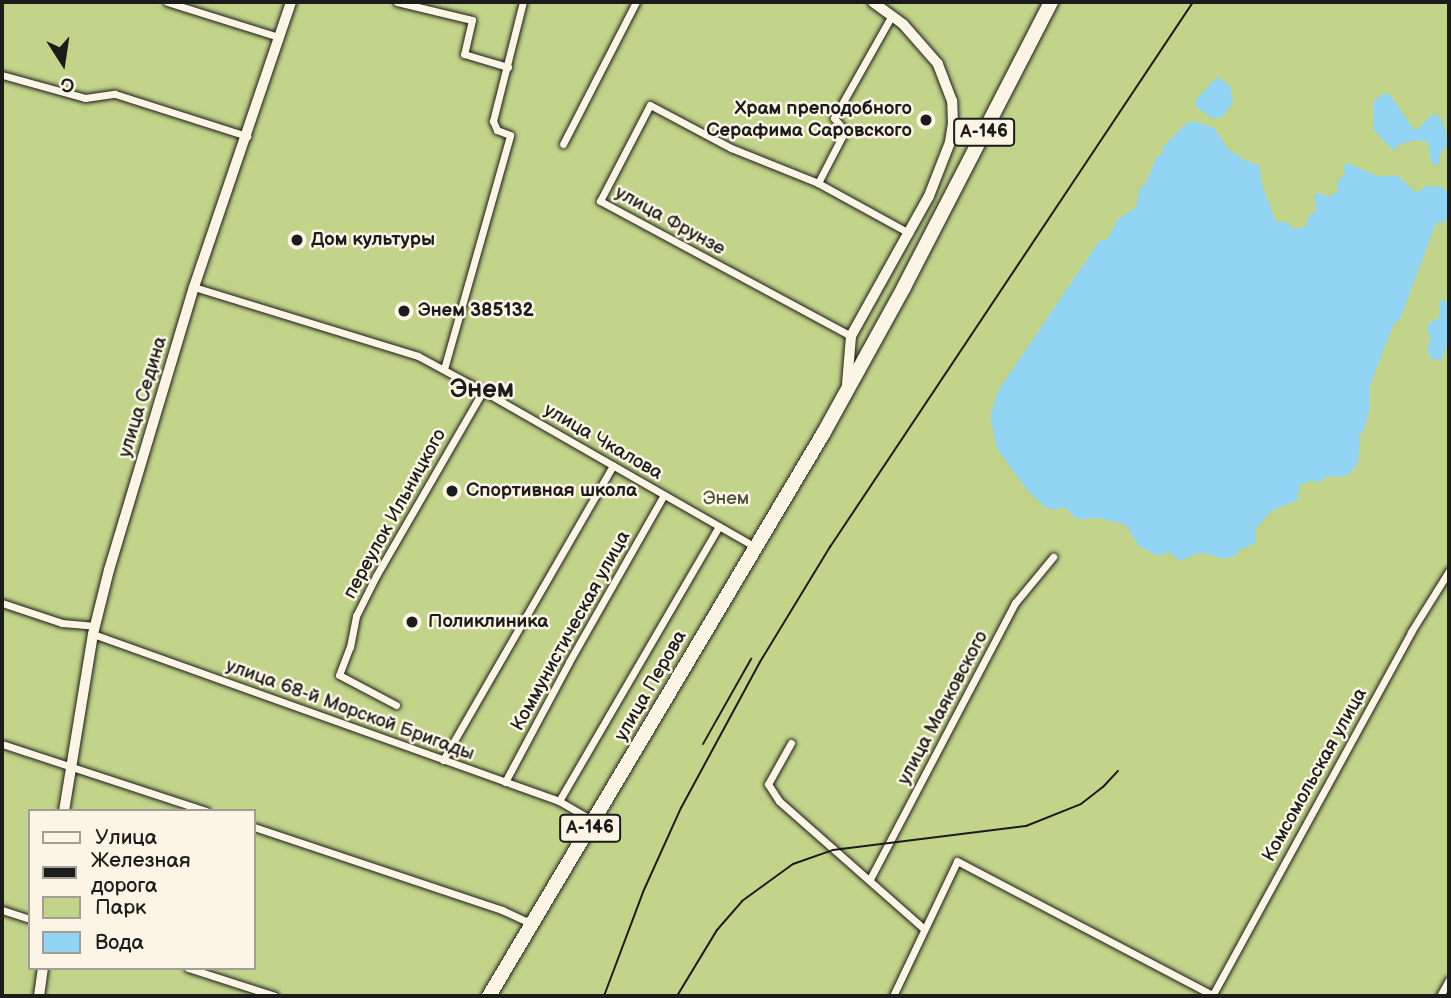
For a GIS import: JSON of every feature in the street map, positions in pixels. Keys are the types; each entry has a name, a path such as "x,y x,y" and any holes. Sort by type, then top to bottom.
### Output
{"highway":[{"name":"улица Перова","path":"489,996 845,395 917,263 1051,2"}],"street":[{"path":"167,2 279,37"},
{"name":"улица Седина","path":"64,809 94,630 194,287 291,2"},
{"path":"397,2 472,20 464,54 508,67"},
{"path":"444,369 510,135 498,130 493,121 523,2"},
{"path":"563,144 636,2"},
{"name":"улица Перова","path":"845,395 851,336 909,233 950,142 952,101 937,64 924,44 873,2"},
{"path":"818,183 845,131 834,118 892,15"},
{"path":"2,75 65,95 85,98 115,94 247,136"},
{"name":"улица Фрунзе","path":"851,336 600,201 650,105 731,148 818,183 909,233"},
{"name":"улица Чкалова","path":"194,287 418,356 755,547"},
{"name":"переулок Ильницкого","path":"396,705 339,675 350,647 356,616 376,576 484,391"},
{"path":"443,760 613,465"},
{"name":"Коммунистическая улица","path":"505,782 569,662 664,495"},
{"name":"улица Перова","path":"559,801 719,526"},
{"name":"улица Маяковского","path":"870,879 1015,603 1053,556"},
{"name":"Комсомольская улица","path":"1213,996 1410,632 1449,571"},
{"name":"улица 68-й Морской Бригады","path":"2,603 62,624 94,630 559,801 594,821"},
{"path":"792,743 768,784 779,800 925,929"},
{"path":"2,744 200,809"},
{"path":"256,828 502,910 532,924"},
{"path":"893,996 957,861 1213,996"},
{"path":"2,910 28,918"},
{"path":"39,996 43,970"},
{"path":"194,970 275,996"},
{"path":"1440,996 1448,984"}],"green space":[{"name":"Энем","path":"2,2 1449,2 1449,996 2,996"}],"water":[{"path":"1217,77 1230,86 1233,102 1224,115 1214,119 1197,108 1195,101"},
{"path":"1384,93 1390,95 1415,131 1434,113 1442,120 1449,143 1440,154 1438,166 1431,163 1428,142 1418,140 1400,144 1393,151 1373,129 1374,101"},
{"path":"1193,121 1214,128 1228,149 1244,160 1260,166 1261,182 1276,222 1287,222 1293,229 1307,226 1307,217 1316,211 1314,195 1319,193 1329,197 1338,190 1337,182 1345,173 1343,167 1347,163 1377,176 1398,176 1416,193 1427,186 1442,187 1449,196 1449,215 1443,223 1436,223 1401,317 1393,326 1370,385 1369,412 1363,432 1357,435 1360,437 1358,463 1349,474 1341,477 1326,476 1321,482 1309,481 1299,486 1298,500 1273,510 1255,529 1256,543 1239,550 1235,556 1222,559 1206,553 1195,554 1180,561 1169,552 1157,556 1138,545 1126,525 1099,518 1077,519 1064,507 1054,510 1045,507 1027,490 997,449 990,416 998,391 1100,240 1107,240 1118,219 1136,207 1140,188 1145,185 1157,156 1163,154 1162,148 1184,125"},
{"path":"1440,300 1449,302 1449,340 1441,360 1431,359 1427,349 1430,341 1427,325 1439,317"}],"railway":[{"path":"604,996 643,892 681,808 760,662 830,547 1193,2"},
{"path":"703,744 751,659"},
{"path":"677,996 717,930 742,901 793,864 833,850 1026,826 1081,804 1118,771"}],"place":[{"name":"Храм преподобного Серафима Саровского","path":"926,120"},
{"name":"Дом культуры","path":"297,240"},
{"name":"Энем 385132","path":"404,311"},
{"name":"Спортивная школа","path":"452,491"},
{"name":"Поликлиника","path":"412,622"}],"district":[{"name":"Энем","path":"482,390"}]}
